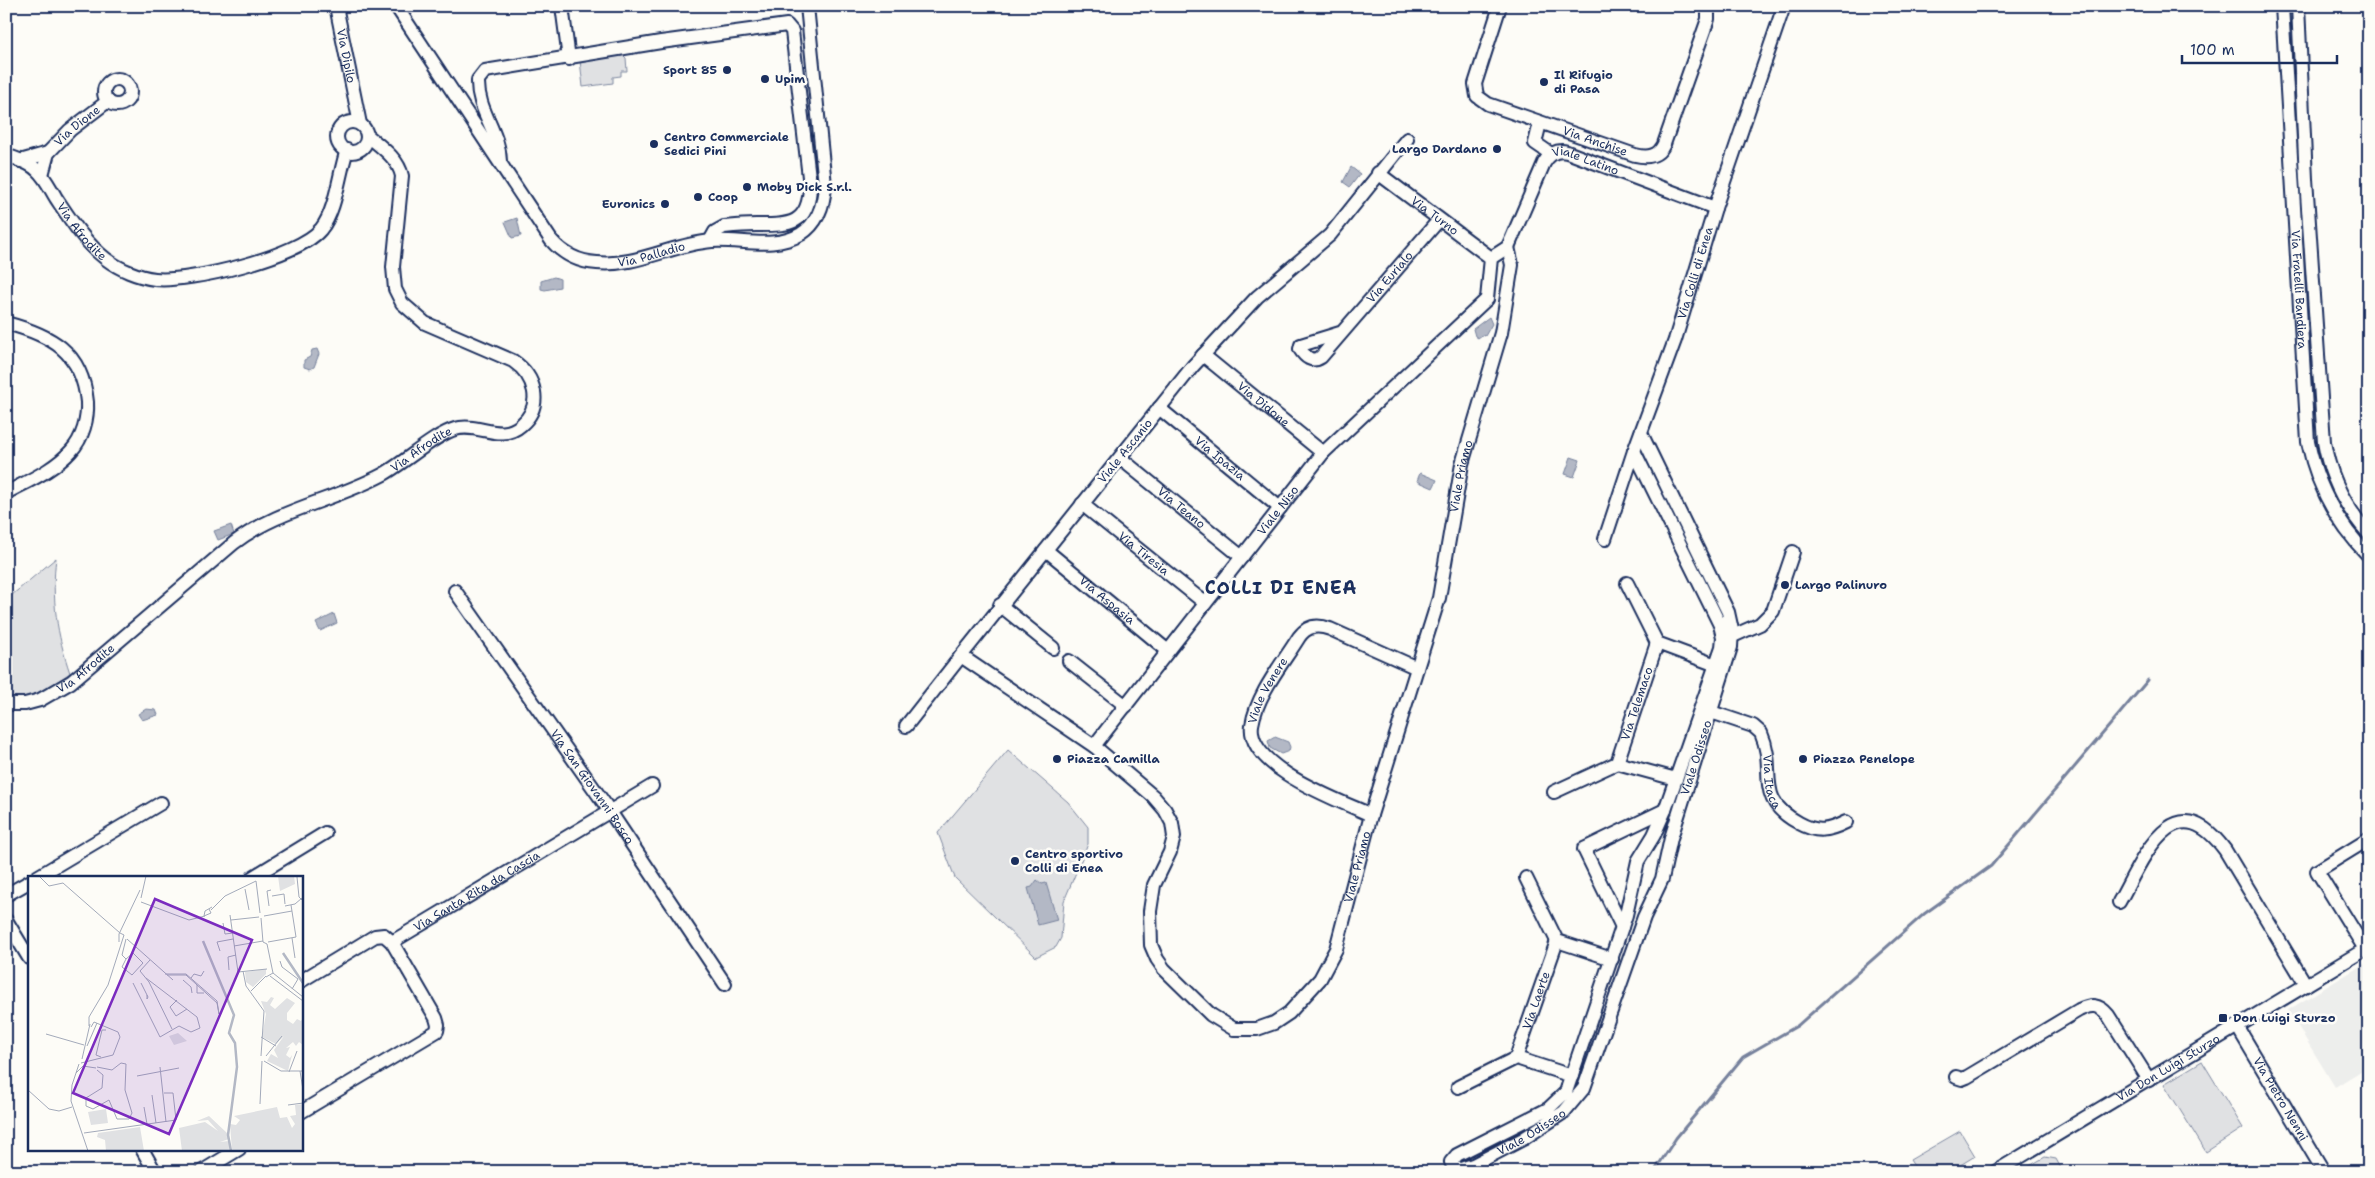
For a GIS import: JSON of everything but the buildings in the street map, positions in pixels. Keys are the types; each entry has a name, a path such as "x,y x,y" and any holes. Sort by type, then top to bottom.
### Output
{"street":[{"name":"Via Dipilo","path":"336,6 361,127"},
{"name":"Via Palladio","path":"396,6 550,240 559,249 576,258 594,263 614,263 710,241 769,242 787,240 808,228 820,212 824,200 824,178 807,6"},
{"path":"562,6 569,59"},
{"name":"Via Anchise","path":"1500,6 1477,74 1475,92 1488,104 1635,155 1648,156 1659,153 1664,144 1708,19 1708,6"},
{"name":"Via Colli di Enea","path":"1605,539 1634,451 1675,340 1715,208 1784,6"},
{"name":"Via Fratelli Bandiera","path":"2282,6 2308,442 2315,470 2326,498 2345,529 2369,556"},
{"name":"Via Fratelli Bandiera","path":"2298,6 2305,161 2324,442 2339,491 2353,514 2369,534"},
{"path":"500,164 496,137 480,102 478,83 480,76 492,69 569,59 661,42 784,25 789,26 792,31 810,186 808,203 799,217 787,224 724,227 715,232 710,241"},
{"name":"Via Dione","path":"42,174 48,154 70,130 108,101"},
{"path":"1540,123 1535,143 1551,154"},
{"path":"342,126 361,127 362,148 352,151 347,150 339,143 338,134 342,126"},
{"name":"Via Afrodite","path":"6,704 25,704 40,700 79,677 234,543 258,526 381,475 452,430 469,428 495,433 506,432 518,427 530,414 534,402 534,389 528,375 521,367 512,361 425,322 402,303 395,289 393,267 402,176 399,166 392,157 361,127"},
{"name":"Viale Ascanio","path":"906,726 1000,605 1203,355 1257,297 1330,235 1407,139"},
{"name":"Via Afrodite","path":"6,155 34,167 42,174 78,229 108,260 147,278 177,279 256,261 292,249 314,237 328,217 347,150"},
{"name":"Viale Latino","path":"1508,247 1544,163 1551,154 1558,151 1565,151 1715,208"},
{"name":"Via Dione","path":"20,160 48,154"},
{"name":"Via Turno","path":"1378,173 1491,258"},
{"name":"Via Eurialo","path":"1340,333 1439,220"},
{"path":"1505,305 1487,298 1491,258 1508,247"},
{"name":"Viale Priamo","path":"1094,746 1156,799 1168,814 1173,826 1174,837 1172,847 1154,886 1151,901 1151,942 1156,959 1211,1016 1229,1027 1239,1030 1262,1028 1283,1017 1305,998 1323,974 1340,937 1372,815 1442,585 1462,464 1497,346 1512,265 1508,247"},
{"name":"Viale Niso","path":"1094,746 1323,453 1487,298"},
{"path":"6,323 44,336 68,354 82,375 87,404 85,426 72,450 51,468 6,493"},
{"name":"Via Didone","path":"1203,355 1323,453"},
{"name":"Via Ipazia","path":"1159,408 1280,508"},
{"name":"Viale Odisseo","path":"1634,451 1722,631 1723,642 1665,810 1638,862 1612,959 1572,1076 1563,1096 1553,1106 1456,1155 1452,1160 1452,1166 1457,1170 1464,1169 1502,1150 1555,1119 1571,1106 1589,1079 1644,917 1662,879 1671,838 1712,712 1733,636 1728,612 1641,433"},
{"name":"Via Teano","path":"1120,458 1242,557"},
{"name":"Via Tiresia","path":"1082,504 1205,603"},
{"name":"Via Aspasia","path":"1046,550 1168,651"},
{"path":"1733,636 1760,624 1772,611 1793,552"},
{"path":"1699,583 1711,576"},
{"path":"1627,583 1657,643 1716,665"},
{"name":"Via San Giovanni Bosco","path":"455,591 609,810 725,984"},
{"path":"1000,605 1053,648"},
{"name":"Viale Venere","path":"1372,815 1300,782 1280,769 1256,744 1252,723 1266,690 1298,637 1304,630 1312,626 1326,627 1417,668"},
{"name":"Via Telemaco","path":"1617,763 1657,643"},
{"path":"961,656 1094,746"},
{"path":"1069,661 1126,706"},
{"name":"Via Itaca","path":"1712,712 1752,726 1761,733 1771,796 1780,811 1794,821 1815,830 1829,830 1846,822"},
{"path":"1554,792 1617,763 1676,779"},
{"name":"Via Santa Rita da Cascia","path":"392,942 609,810 652,786"},
{"path":"39,876 161,803"},
{"path":"1622,927 1584,849 1665,810"},
{"path":"2119,902 2159,834 2179,823 2196,824 2209,832 2225,850 2306,985"},
{"path":"255,876 325,833"},
{"path":"2367,948 2317,871 2369,839"},
{"path":"1646,848 1658,848 1667,857"},
{"path":"1526,878 1557,942 1612,959"},
{"path":"6,895 28,883"},
{"path":"1631,886 1641,896 1656,894"},
{"path":"6,920 28,956"},
{"path":"302,980 375,936 384,935 392,942 438,1022 437,1031 302,1111"},
{"name":"Via Laerte","path":"1516,1058 1557,942"},
{"name":"Via Don Luigi Sturzo","path":"1994,1172 2367,948"},
{"path":"1602,988 1617,993"},
{"path":"1956,1077 1962,1079 1967,1077 2079,1010 2093,1005 2101,1008 2108,1015 2150,1080"},
{"name":"Via Pietro Nenni","path":"2237,1026 2324,1172"},
{"path":"1458,1088 1516,1058 1572,1076"},
{"path":"143,1150 155,1172"},
{"path":"201,1172 237,1150"}],"shaded area":[{"path":"622,54 626,58 627,71 621,71 621,76 613,77 613,83 583,87 580,60"},
{"path":"1351,167 1360,174 1350,187 1343,182"},
{"path":"517,218 521,236 512,238 505,222"},
{"path":"554,277 560,279 560,287 541,289 541,281"},
{"path":"1489,317 1492,324 1485,336 1482,335 1478,338 1475,336 1473,329"},
{"path":"317,349 319,354 314,367 310,369 304,367 304,360 310,357 312,350"},
{"path":"1571,457 1580,460 1574,477 1565,474"},
{"path":"1420,473 1437,480 1433,488 1417,481"},
{"path":"231,525 234,534 218,540 214,531"},
{"path":"56,558 54,588 56,616 70,673 32,695 15,698 6,697 6,600"},
{"path":"334,614 337,623 320,631 316,623"},
{"path":"146,709 156,710 158,715 142,720 138,714"},
{"path":"1275,737 1288,742 1289,751 1281,754 1270,748 1268,741"},
{"name":"Centro sportivo Colli di Enea","path":"1008,750 1068,802 1088,827 1088,844 1064,901 1061,938 1056,947 1036,957 955,878 938,833"},
{"path":"1037,880 1042,884 1046,883 1057,920 1038,925 1028,888 1032,887"},
{"path":"2369,961 2369,1066 2335,1087 2288,1010"},
{"path":"2202,1061 2243,1128 2206,1152 2164,1084"},
{"path":"1960,1131 1975,1156 1949,1172 1918,1172 1910,1160"},
{"path":"2045,1157 2056,1159 2063,1172 2028,1172 2026,1168"}],"waterway":[{"path":"1654,1172 1676,1138 1743,1057 1797,1026 1924,914 1991,866 2148,680"}],"place":[{"name":"Sport 85","path":"727,70"},
{"name":"Upim","path":"765,79"},
{"name":"Il Rifugio di Pasa","path":"1544,82"},
{"name":"Centro Commerciale Sedici Pini","path":"654,144"},
{"name":"Largo Dardano","path":"1497,149"},
{"name":"Moby Dick S.r.l.","path":"747,187"},
{"name":"Coop","path":"698,197"},
{"name":"Euronics","path":"665,204"},
{"name":"Largo Palinuro","path":"1785,585"},
{"name":"Piazza Camilla","path":"1057,759"},
{"name":"Piazza Penelope","path":"1803,759"},
{"name":"Centro sportivo Colli di Enea","path":"1015,861"},
{"name":"Don Luigi Sturzo","path":"2223,1018"}],"district":[{"name":"COLLI DI ENEA","path":"1281,588"}]}
